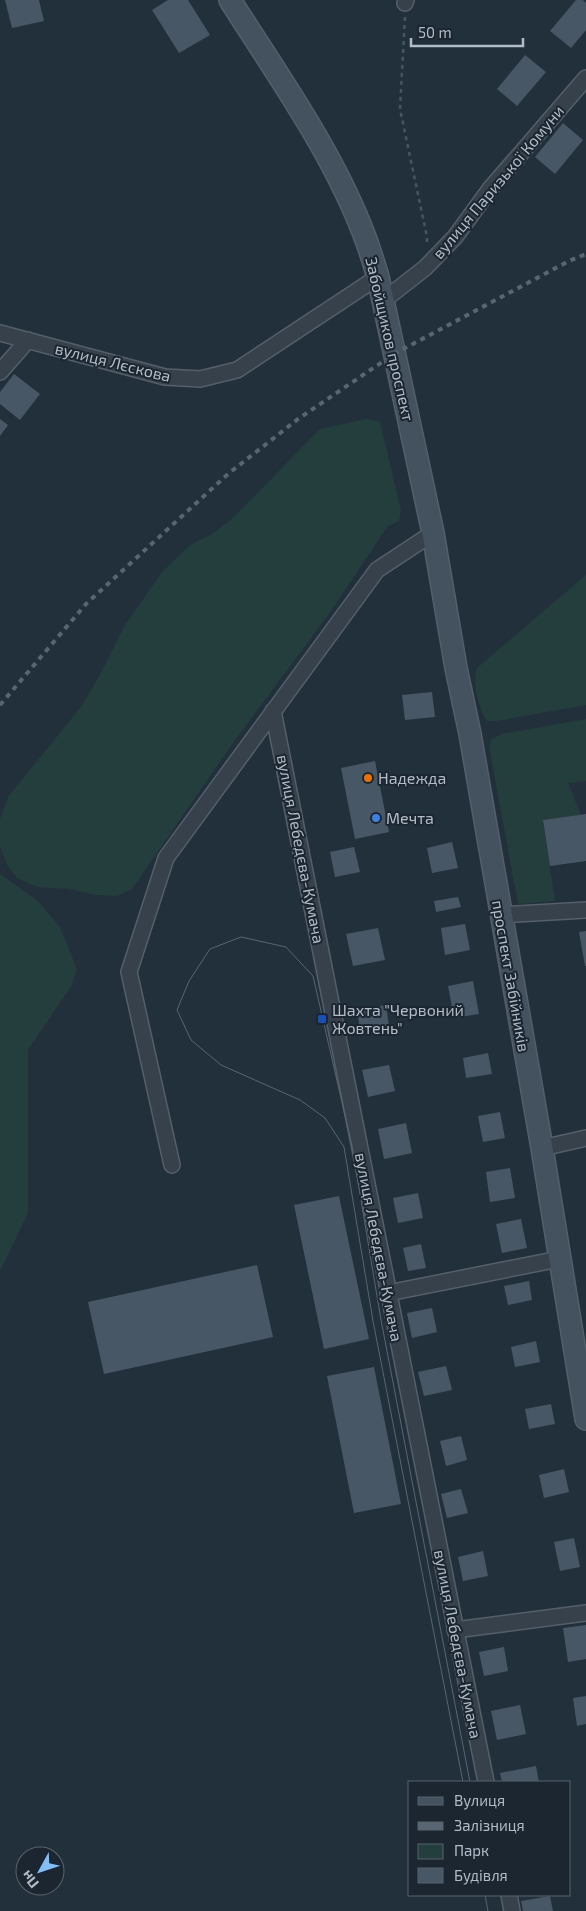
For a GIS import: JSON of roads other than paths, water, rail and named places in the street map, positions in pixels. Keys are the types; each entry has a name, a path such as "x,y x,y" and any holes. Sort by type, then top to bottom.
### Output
{"main road":[{"name":"Забойщиков проспект","path":"230,0 311,128 349,199 366,237 384,300 433,533"},
{"name":"проспект Забійників","path":"433,533 542,1148 586,1419"}],"street":[{"name":"вулиця Паризької Комуни","path":"384,300 425,268 455,237 490,189 586,78"},
{"name":"вулиця Лєскова","path":"0,333 166,377 200,379 237,370 378,277"},
{"path":"0,372 28,340"},
{"path":"172,1165 130,972 166,858 377,570 433,533"},
{"name":"вулиця Лебедєва-Кумача","path":"273,711 486,1781"},
{"path":"500,915 586,910"},
{"path":"542,1148 586,1138"},
{"path":"388,1293 560,1259"},
{"path":"455,1630 586,1613"},
{"path":"509,1896 512,1911"}],"tram line":[{"path":"463,1781 373,1321 344,1147 325,1118 300,1100 221,1065 191,1040 177,1010 189,981 210,949 241,937 286,947 313,976 352,1146 381,1320 470,1781"},
{"path":"485,1896 488,1911"}],"railway":[{"path":"0,705 86,604 228,474 298,419 394,354 569,261 586,254"}],"place":[{"name":"Надежда","path":"368,778"},
{"name":"Мечта","path":"376,818"},
{"name":"Шахта \"Червоний Жовтень\"","path":"322,1019"}]}
